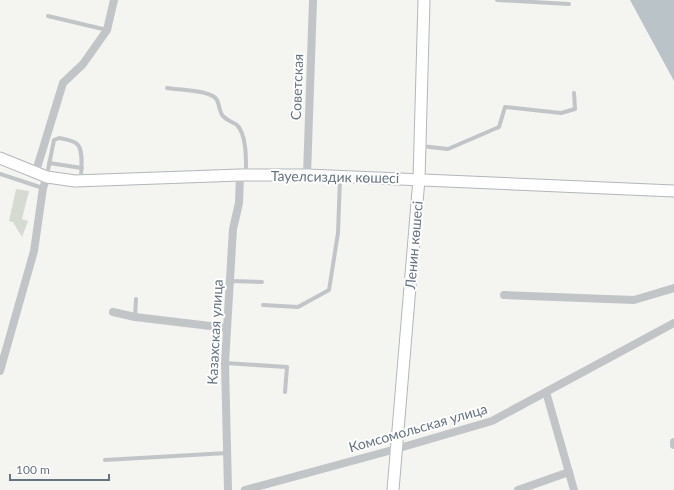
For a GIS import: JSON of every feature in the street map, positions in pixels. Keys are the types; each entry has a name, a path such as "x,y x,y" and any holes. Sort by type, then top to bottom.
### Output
{"street":[{"path":"36,171 63,83 83,64 106,30 114,0"},
{"name":"Советская","path":"307,175 313,0"},
{"name":"Ленин көшесі","path":"393,490 420,179 424,0"},
{"name":"Тауелсиздик көшесі","path":"0,161 36,171 47,177 81,181 243,175 307,175 674,191"},
{"name":"Казахская улица","path":"228,490 225,363 233,229 243,175"},
{"path":"0,371 34,251 43,188 47,177"},
{"path":"504,295 634,300 674,288"},
{"path":"113,312 135,317 227,328"},
{"name":"Комсомольская улица","path":"245,490 492,421 674,323"},
{"path":"546,392 574,490"},
{"path":"518,490 568,472"}],"lane":[{"path":"497,0 569,4"},
{"path":"48,16 106,30"},
{"path":"167,88 208,94 217,100 223,117 237,126 241,133 246,155 243,175"},
{"path":"420,146 448,149 499,127 505,107 561,113 575,109 574,93"},
{"path":"47,177 54,140 59,138 76,143 80,148 82,168 81,181"},
{"path":"49,163 82,168"},
{"path":"0,174 43,188"},
{"path":"263,305 298,308 329,290 338,233 340,176"},
{"path":"230,281 262,282"},
{"path":"135,317 136,299"},
{"path":"225,363 286,367 285,392"},
{"path":"105,460 227,453"}],"shaded area":[{"path":"630,0 674,0 674,81"},
{"path":"16,189 29,191 22,219 28,221 22,237 13,222 9,221"}]}
